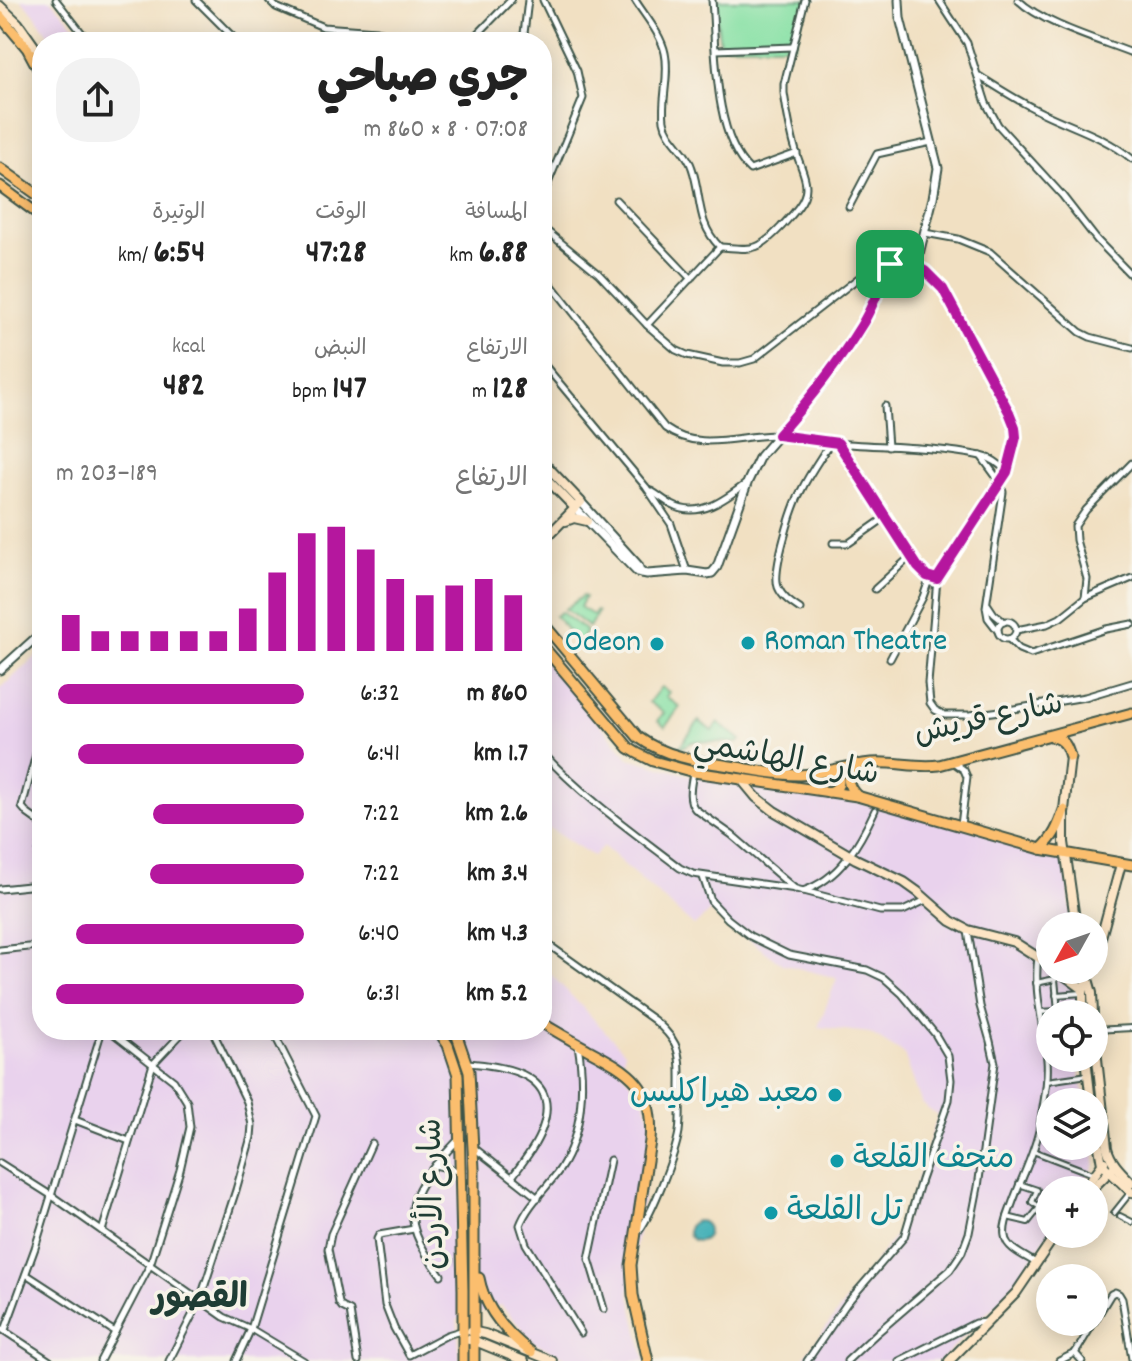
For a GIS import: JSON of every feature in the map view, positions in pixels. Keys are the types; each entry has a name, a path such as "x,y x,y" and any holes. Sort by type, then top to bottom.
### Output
{"main road":[{"path":"0,6 18,23 32,43"},
{"path":"0,16 32,53"},
{"path":"27,48 32,57"},
{"path":"0,168 32,191"},
{"path":"0,186 32,210"},
{"path":"552,473 576,503"},
{"path":"552,483 576,503"},
{"path":"552,532 576,503"},
{"path":"552,526 576,503"},
{"path":"561,523 571,519 587,521"},
{"name":"شارع الهاشمي","path":"552,634 638,737 667,752 687,759 798,775 856,764"},
{"name":"شارع الهاشمي","path":"552,657 629,748 653,761 694,772 857,796 1041,849 1127,864"},
{"name":"شارع قريش","path":"856,764 875,762 929,766 953,762 1132,713"},
{"path":"1048,737 1060,738 1070,757 1064,810 1074,912"},
{"path":"856,764 847,780 857,796"},
{"path":"828,771 834,772 840,781 834,791 828,792"},
{"path":"741,779 756,797 774,811 850,856 904,882 951,921 968,930 1014,942 1036,954"},
{"path":"1041,849 1052,839 1064,810"},
{"path":"1108,921 1127,864"},
{"path":"1072,984 1083,991"},
{"path":"1084,1000 1086,984"},
{"path":"552,1029 628,1072 639,1085 647,1103 650,1141 631,1265 632,1286 648,1361"},
{"name":"شارع الأردن","path":"445,1040 458,1075 469,1335 474,1361"},
{"name":"شارع الأردن","path":"459,1040 468,1063 475,1259 469,1335 463,1361"},
{"path":"1088,1072 1089,1088"},
{"path":"1098,1072 1109,1164 1132,1183"},
{"path":"1108,1160 1132,1192"},
{"path":"1093,1174 1109,1164"},
{"path":"1101,1176 1109,1164"},
{"path":"949,1361 1019,1289 1046,1248"},
{"path":"475,1259 481,1288 493,1315 528,1356"},
{"path":"469,1335 528,1356 552,1361"}],"street":[{"path":"56,0 81,32"},
{"path":"196,0 228,32"},
{"path":"269,0 276,7 323,27 376,32"},
{"path":"480,32 511,0"},
{"path":"524,32 528,0"},
{"path":"543,0 577,71 583,98 552,175"},
{"path":"635,0 664,48 664,122 693,168 703,221 720,247 743,250 761,246 800,204 806,190 784,93 805,0"},
{"path":"712,0 724,123 733,145 747,168 752,170 797,153"},
{"path":"899,0 900,18 938,171 916,266"},
{"path":"939,0 963,35 986,103 1005,135 1043,173 1097,240 1132,276"},
{"path":"1018,0 1053,22 1132,53"},
{"path":"716,50 793,47"},
{"path":"977,75 1042,113 1116,146 1132,159"},
{"path":"849,207 879,153 932,142"},
{"path":"616,200 691,279"},
{"path":"925,233 958,239 990,252 1080,332 1132,348"},
{"path":"552,235 598,273 667,344 687,355 723,363 748,361 762,353 877,265 916,266 931,276 947,295 1010,414 1016,437 1007,472 933,578 890,659"},
{"path":"647,325 720,247"},
{"path":"576,503 587,521 633,570 641,573 687,571 707,574 715,571 748,481 764,450 820,387 863,324 890,264"},
{"path":"552,286 665,428 673,434 691,440 724,441 778,435 830,443 980,456 996,462 1007,472"},
{"path":"552,374 646,487 671,524 687,571"},
{"path":"885,406 888,447"},
{"path":"800,609 779,589 777,566 800,491 830,443"},
{"path":"838,443 918,567 933,578"},
{"path":"980,456 1000,482 1003,492 987,600 988,618 1000,636 1031,654 1106,629 1132,624"},
{"path":"1085,598 1087,579 1075,526 1086,510 1132,463"},
{"path":"646,487 674,507 695,509 719,504 748,481"},
{"path":"988,498 1002,504"},
{"path":"576,503 638,565 641,573"},
{"path":"833,543 849,543 886,517"},
{"path":"875,589 911,556"},
{"path":"933,578 928,683 930,703 939,712 945,715 970,715 1008,710 1085,697 1132,683"},
{"path":"1016,630 1060,618 1085,598 1132,578"},
{"path":"987,600 994,614 1004,622 1012,623 1016,630 1009,639"},
{"path":"998,631 1004,622"},
{"path":"0,670 32,641"},
{"path":"953,762 964,770 967,777 961,826"},
{"path":"552,763 572,785 620,823 680,868 703,877 799,890 880,911 903,911 926,900"},
{"path":"32,770 22,807 32,817"},
{"path":"694,772 691,805 799,890"},
{"path":"799,890 822,882 850,856 875,810"},
{"path":"703,877 711,901 740,929 758,940 789,955 867,970 884,978 902,994 935,1034 948,1056 951,1080 949,1100 904,1237 847,1303 807,1361"},
{"path":"0,889 32,886"},
{"path":"847,1361 950,1270 962,1252 969,1233 995,1063 980,1006 968,930"},
{"path":"552,947 654,1020 667,1032 676,1047 680,1064 678,1135 644,1224 635,1234"},
{"path":"0,950 32,948"},
{"path":"1036,975 1036,983"},
{"path":"1057,984 1057,1000"},
{"path":"1056,995 1083,991"},
{"path":"1108,1030 1132,1028"},
{"path":"50,1361 3,1329 26,1274 52,1196 99,1040"},
{"path":"100,1361 150,1265 190,1127 185,1096 174,1081 127,1040"},
{"path":"102,1231 153,1064 176,1040"},
{"path":"169,1361 200,1300 251,1137 247,1102 217,1040"},
{"path":"236,1361 251,1329 316,1116 277,1040"},
{"path":"578,1044 581,1091 575,1137 562,1166 520,1225 530,1252 581,1333"},
{"path":"468,1063 492,1065 516,1072 531,1078 543,1092 547,1109 542,1129 512,1177"},
{"path":"1046,1088 1047,1072"},
{"path":"1047,1081 1088,1075"},
{"path":"75,1120 129,1141"},
{"path":"441,1275 423,1249 414,1229 411,1210 415,1194 459,1138"},
{"path":"1036,1140 1005,1229 1006,1241 1036,1263"},
{"path":"358,1361 350,1311 339,1302 328,1246 332,1229 372,1143"},
{"path":"472,1146 538,1198"},
{"path":"1033,1151 1093,1174"},
{"path":"604,1309 589,1256 610,1160"},
{"path":"0,1163 228,1319 304,1361"},
{"path":"435,1165 461,1172"},
{"path":"1019,1184 1036,1190"},
{"path":"1132,1192 1117,1215 1132,1222"},
{"path":"1007,1217 1028,1222 1036,1212"},
{"path":"414,1229 379,1235 377,1239 385,1305 394,1328 409,1355 447,1335 469,1335"},
{"path":"26,1274 115,1332"},
{"path":"1059,1361 1075,1353 1115,1292 1121,1296 1132,1359"},
{"path":"899,1361 975,1323 988,1322"},
{"path":"1129,1336 1132,1329"},
{"path":"1075,1353 1082,1361"}],"shaded area":[{"path":"21,0 51,0 79,31 46,32"},
{"path":"32,660 32,1040 552,1040 552,975 625,1052 620,1069 644,1100 653,1128 629,1292 645,1361 573,1361 535,1343 501,1305 457,1319 460,1361 0,1361 0,689"},
{"path":"552,669 629,758 699,778 847,800 959,825 1065,857 1071,912 1036,912 1036,984 1078,984 1079,995 1078,1000 1036,1000 1036,1072 1079,1072 1083,1088 1036,1088 1036,1160 1094,1160 1094,1167 1088,1176 1036,1176 1036,1248 1038,1248 997,1304 940,1361 801,1361 903,1225 938,1115 921,1102 904,1054 870,1033 818,1027 837,978 782,964 710,911 694,926 603,846 593,856 552,830"}],"green space":[{"path":"715,0 807,0 794,46 720,46"},
{"path":"583,596 580,607 593,615 598,612 589,627 565,609"},
{"path":"561,612 586,631 579,643 555,616"},
{"path":"661,687 669,692 666,697 680,707 665,727 658,721 664,713 649,702"},
{"path":"699,721 712,731 718,723 741,740 738,743 694,741 677,750"}],"water":[{"path":"694,1221 702,1221 708,1231 702,1241 694,1241 688,1235 688,1227"}],"place":[{"name":"Roman Theatre","path":"748,643"},
{"name":"Odeon","path":"657,644"},
{"name":"معبد هيراكليس","path":"835,1095"},
{"name":"متحف القلعة","path":"837,1161"},
{"name":"تل القلعة","path":"771,1213"}],"district":[{"name":"القصور","path":"200,1300"}],"route":[{"path":"890,264 916,266 943,289 1015,427 1014,450 1007,472 937,579 927,576 918,567 838,443 778,435 820,387 863,324 890,264"}]}
